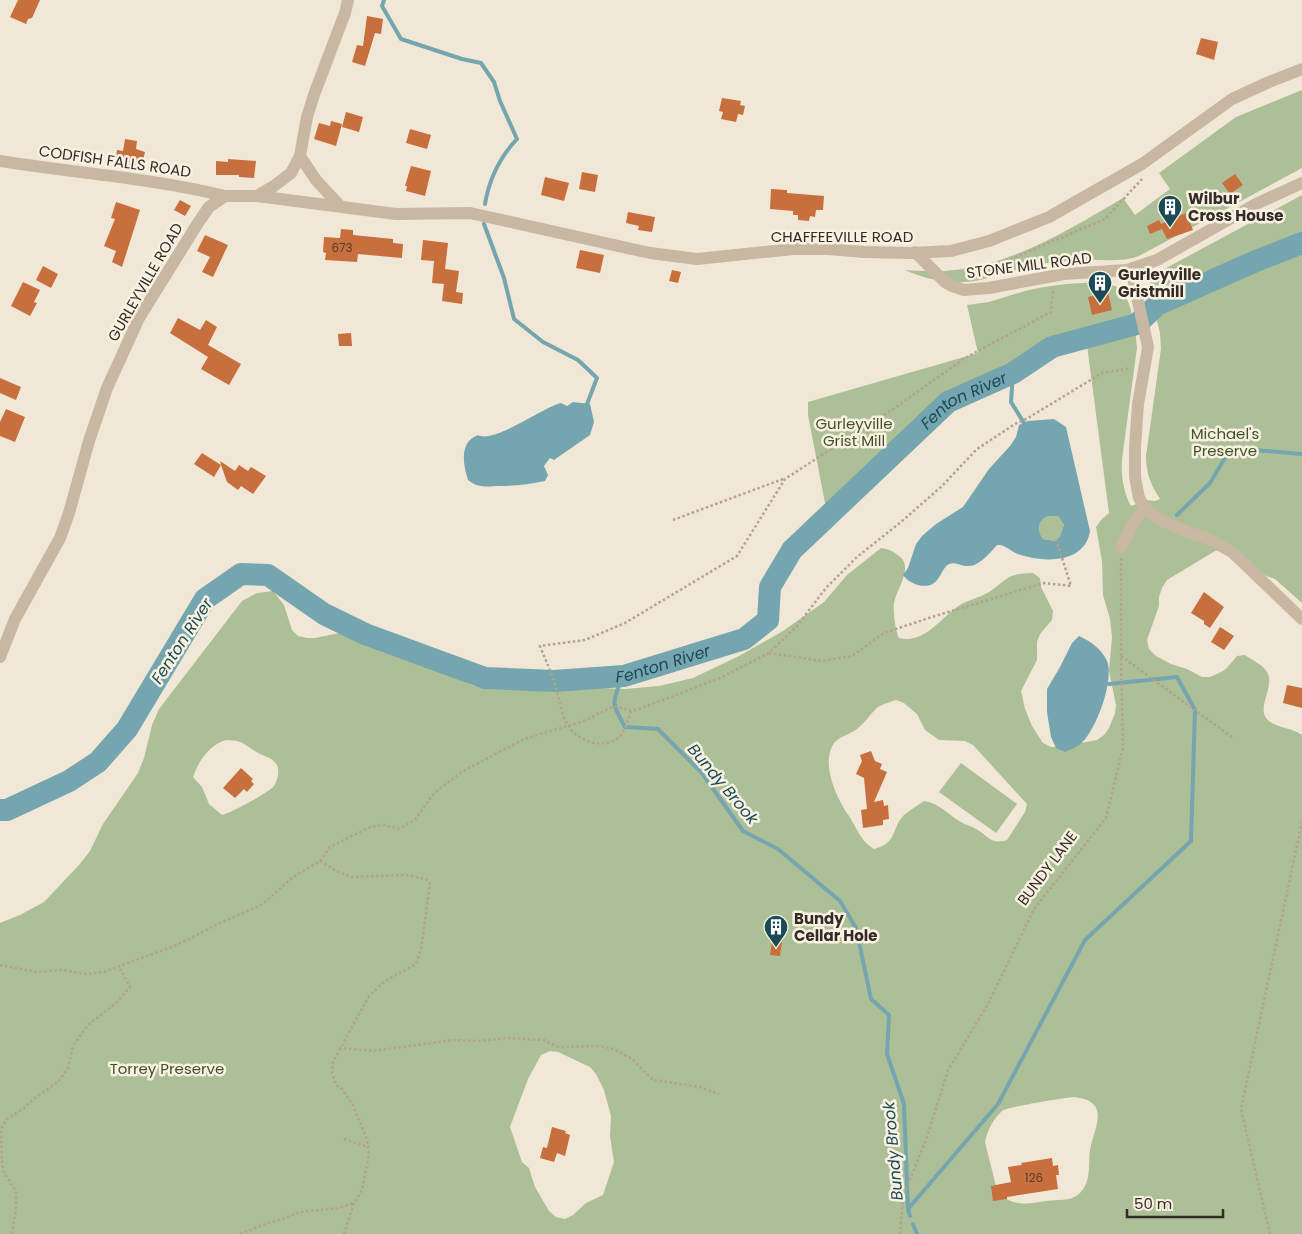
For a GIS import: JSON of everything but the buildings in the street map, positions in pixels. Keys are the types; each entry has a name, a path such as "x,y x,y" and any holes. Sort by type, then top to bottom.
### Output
{"street":[{"path":"225,196 257,196 291,173 300,156 307,117 348,0"},
{"name":"CHAFFEEVILLE ROAD","path":"257,196 396,214 470,213 650,254 697,259 794,249 951,251 990,241 1049,217 1142,164 1232,99 1302,69"},
{"path":"300,156 316,180 340,207"},
{"name":"CODFISH FALLS ROAD","path":"0,161 119,176 196,189 225,196"},
{"name":"STONE MILL ROAD","path":"916,252 935,274 950,285 958,289 971,291 1054,276 1131,269 1157,260 1256,204 1302,183"},
{"name":"GURLEYVILLE ROAD","path":"0,657 15,618 60,538 107,388 139,318 203,215 216,201 225,196"},
{"path":"1131,269 1148,347 1138,404 1135,447 1135,476 1139,498 1146,509 1158,519 1207,538 1232,552 1302,619"},
{"path":"1121,547 1135,520 1146,509"}],"path":[{"path":"950,285 1104,220 1142,179"},
{"path":"673,520 785,479 896,407 965,358 1051,312 1054,276"},
{"path":"0,965 37,972 63,970 86,974 104,972 180,944 263,904 293,877 320,861 330,847 370,827 385,825 398,829 415,820 434,793 463,771 524,739 584,721 614,706 631,711 720,678 769,653 798,626 826,588 857,557 942,486 977,450 1015,424 1102,374 1130,369 1148,347"},
{"path":"631,711 618,738 606,744 582,739 568,726 554,681 540,646 585,640 625,623 736,556 785,479"},
{"path":"769,653 822,661 852,656 884,633 918,622 1044,583 1071,586 1065,561 1056,539"},
{"name":"BUNDY LANE","path":"900,1234 903,1197 927,1136 948,1070 988,1004 1034,909 1106,818 1123,748 1120,656 1121,547"},
{"path":"1120,656 1233,738"},
{"path":"1270,1234 1241,1109 1302,822"},
{"path":"320,861 338,872 352,877 406,875 426,879 430,884 416,964 385,981 369,996 333,1062 332,1073 336,1085 342,1088 353,1105 370,1154 362,1190 354,1203 344,1234"},
{"path":"12,1234 16,1191 4,1173 1,1130 7,1119 58,1082 68,1068 73,1046 88,1024 116,1003 130,987 119,967"},
{"path":"339,1048 373,1051 453,1040 478,1041 508,1038 544,1040 558,1048 600,1046 614,1048 632,1059 653,1080 700,1087 719,1094"},
{"path":"344,1139 368,1147"},
{"path":"240,1234 300,1212 338,1208 354,1203"}],"green space":[{"path":"1302,90 1302,168 1139,256 1118,260 1075,260 1046,263 984,279 964,282 934,280 905,270 955,270 1000,260 1063,233 1123,198 1135,215 1170,189 1159,173 1236,117"},
{"path":"1302,195 1302,603 1275,579 1259,573 1223,549 1215,551 1167,580 1159,597 1159,606 1147,640 1149,649 1156,656 1202,677 1210,677 1219,673 1226,669 1237,656 1245,655 1263,667 1269,678 1264,704 1265,716 1269,721 1302,735 1302,1234 0,1234 0,923 44,902 90,851 103,824 138,773 144,758 152,725 159,709 242,601 257,593 273,591 284,605 292,630 298,636 315,638 349,631 474,686 509,689 575,687 625,689 659,686 693,678 739,656 783,631 824,602 847,575 881,548 884,548 899,556 905,566 905,572 894,603 896,630 899,638 916,638 924,634 957,607 989,592 1012,576 1033,573 1040,578 1041,587 1053,611 1052,620 1040,634 1037,642 1037,660 1021,691 1025,709 1032,726 1043,743 1051,747 1097,740 1109,728 1116,705 1109,671 1112,637 1110,619 1103,595 1102,561 1096,527 1109,513 1087,345 1051,349 1026,355 983,380 941,418 882,463 830,529 808,415 808,402 978,353 967,305 989,302 1028,290 1053,286 1079,283 1113,285 1120,289 1128,301 1137,348 1122,459 1123,483 1131,506 1146,500 1155,501 1160,499 1150,479 1146,456 1161,349 1160,333 1149,288 1151,278 1155,274","holes":["896,700 904,703 917,714 925,730 939,740 965,741 973,745 1027,804 1025,812 1007,840 993,841 939,807 924,801 904,815 887,843 874,849 869,846 844,809 835,791 829,770 829,760 830,751 834,743 857,729 878,707","226,740 244,744 273,760 278,770 276,783 270,790 233,811 222,815 209,804 202,787 193,777 205,755 220,742","550,1051 558,1052 590,1067 604,1090 611,1116 610,1136 614,1162 603,1195 586,1203 573,1215 565,1219 556,1217 549,1211 535,1187 529,1168 522,1162 510,1127 528,1079 541,1055","1074,1097 1093,1104 1097,1110 1098,1117 1090,1150 1088,1179 1083,1189 1075,1197 1027,1204 1016,1203 998,1194 985,1142 989,1129 1002,1111"]},
{"path":"1048,516 1058,516 1064,525 1060,536 1055,541 1043,539 1039,532 1040,523"},
{"path":"961,763 1017,804 996,833 939,792"}],"water":[{"path":"573,402 590,404 594,422 590,435 554,460 550,458 544,466 548,475 545,481 518,485 480,486 468,480 464,454 465,448 472,438 478,435 495,434 553,406 561,403 567,406"},
{"path":"1054,419 1066,427 1090,531 1086,542 1080,550 1062,558 1039,559 1018,554 997,545 977,564 966,566 954,563 949,564 936,581 930,585 917,585 905,578 903,575 908,568 916,544 922,536 936,524 963,507 989,469 1010,446 1016,437 1019,425 1028,421","holes":["1048,516 1058,516 1064,525 1060,536 1055,541 1043,539 1039,532 1040,523"]},
{"path":"1079,636 1095,646 1105,656 1109,670 1108,681 1102,706 1091,730 1079,745 1065,752 1056,748 1051,737 1047,712 1047,689 1072,643"}],"waterway":[{"path":"384,0 382,6 401,39 462,59 481,63 494,82 500,101 517,139 505,153 496,169 489,186 485,204"},
{"path":"484,224 504,278 514,319 543,342 578,360 597,378 587,404"},
{"name":"Bundy Brook","path":"0,810 7,810 69,781 98,762 127,729 205,599 241,574 268,575 324,614 365,634 485,678 554,681 624,676 744,639 768,620 770,587 792,550 948,402 1013,373 1052,347 1137,324 1157,305 1256,261 1302,243"},
{"name":"Fenton River","path":"1013,373 1011,402 1024,423"},
{"path":"1177,515 1210,483 1231,448 1302,454"},
{"name":"Bundy Brook","path":"680,660 622,678 616,693 615,708 625,727 658,729 701,772 743,831 778,849 840,901 856,928 871,999 889,1015 887,1054 904,1104 908,1209 910,1216"},
{"path":"908,1209 998,1104 1085,940 1191,841 1195,710 1177,677 1109,684"},
{"name":"Bundy Brook","path":"913,1224 917,1234"}],"place":[{"name":"Wilbur Cross House","path":"1170,228"},
{"name":"Gurleyville Gristmill","path":"1100,304"},
{"name":"Bundy Cellar Hole","path":"776,948"}],"park label":[{"name":"Gurleyville Grist Mill","path":"854,432"},
{"name":"Michael's Preserve","path":"1225,442"},
{"name":"Torrey Preserve","path":"167,1068"}]}
